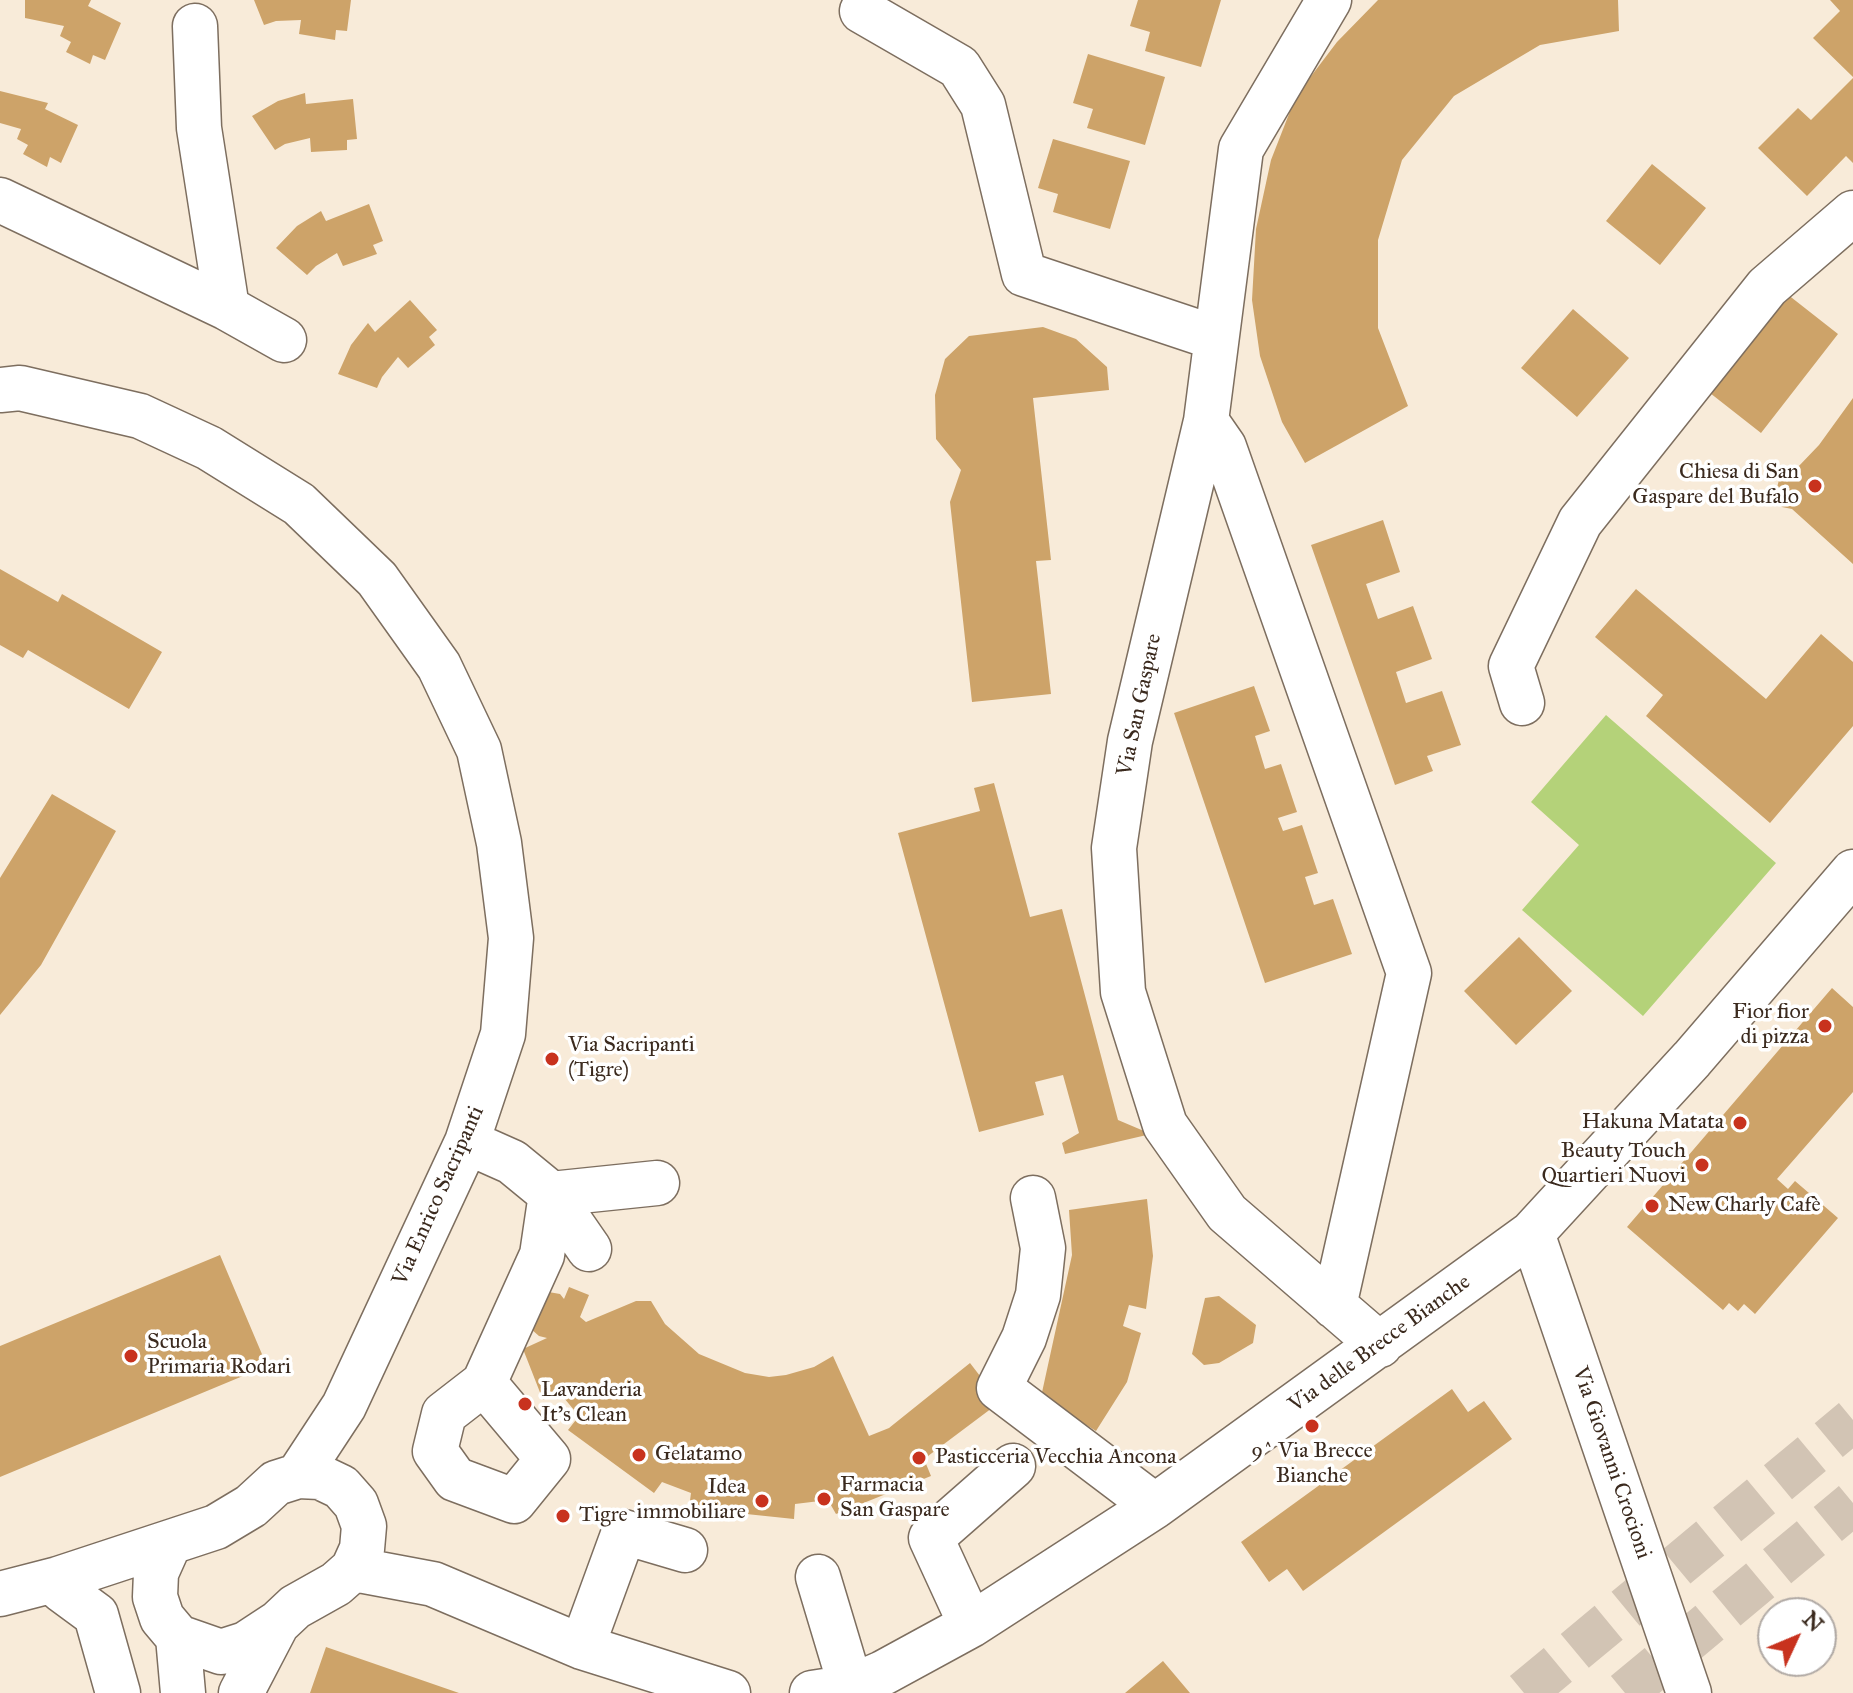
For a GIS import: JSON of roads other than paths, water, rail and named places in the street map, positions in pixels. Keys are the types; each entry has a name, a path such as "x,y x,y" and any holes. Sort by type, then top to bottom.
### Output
{"street":[{"name":"Via San Gaspare","path":"1329,0 1241,149 1206,421 1130,741 1114,848 1123,992 1165,1125 1227,1213 1380,1345"},
{"path":"862,11 959,67 983,105 1024,274 1216,338"},
{"path":"195,26 199,128 227,308"},
{"path":"0,200 227,308 284,340"},
{"path":"1522,703 1511,666 1580,522 1767,287 1853,213"},
{"name":"Via Enrico Sacripanti","path":"0,390 20,388 140,416 209,448 299,504 377,579 439,666 479,750 499,843 511,938 503,1034 467,1142 344,1406 298,1476"},
{"path":"1206,421 1224,447 1409,973 1334,1306"},
{"name":"Via delle Brecce Bianche","path":"831,1690 922,1652 971,1625 1155,1506 1532,1233 1692,1059 1853,872"},
{"path":"467,1142 512,1162 551,1194 589,1249"},
{"path":"551,1194 657,1183"},
{"path":"484,1383 542,1255 551,1194"},
{"path":"1033,1198 1043,1248 1038,1295 1024,1338 999,1388 1155,1506"},
{"name":"Via Giovanni Crocioni","path":"1532,1233 1689,1693"},
{"name":"Via Enrico Sacripanti","path":"341,1487 344,1406"},
{"path":"971,1625 931,1538 1013,1466"},
{"path":"0,1594 63,1581 234,1519 276,1483 298,1476 320,1477 341,1487 356,1504 364,1526 362,1549 353,1569 336,1584 295,1607 278,1623 246,1644 221,1652 178,1637 162,1618 155,1597 156,1573 169,1544"},
{"path":"364,1526 433,1584"},
{"path":"582,1647 624,1532 685,1550"},
{"path":"353,1569 433,1584 582,1647 728,1693"},
{"path":"818,1577 831,1690"},
{"path":"63,1581 155,1597"},
{"path":"63,1581 94,1693"},
{"path":"63,1581 96,1615 118,1693"},
{"path":"241,1693 278,1623"},
{"path":"178,1637 183,1693"},
{"path":"900,1693 922,1652"}],"tunnel":[{"path":"1524,1693 1853,1420"},
{"path":"1625,1693 1853,1503"}],"place":[{"name":"Chiesa di San Gaspare del Bufalo","path":"1815,486"},
{"name":"Fior fior di pizza","path":"1825,1026"},
{"name":"Via Sacripanti (Tigre)","path":"552,1059"},
{"name":"Hakuna Matata","path":"1740,1123"},
{"name":"Beauty Touch Quartieri Nuovi","path":"1702,1165"},
{"name":"New Charly Cafè","path":"1652,1206"},
{"name":"Scuola Primaria Rodari","path":"131,1356"},
{"name":"Lavanderia It's Clean","path":"525,1404"},
{"name":"9^ Via Brecce Bianche","path":"1312,1426"},
{"name":"Gelatamo","path":"639,1455"},
{"name":"Pasticceria Vecchia Ancona","path":"919,1458"},
{"name":"Farmacia San Gaspare","path":"824,1499"},
{"name":"Idea immobiliare","path":"762,1501"},
{"name":"Tigre","path":"563,1516"}]}
